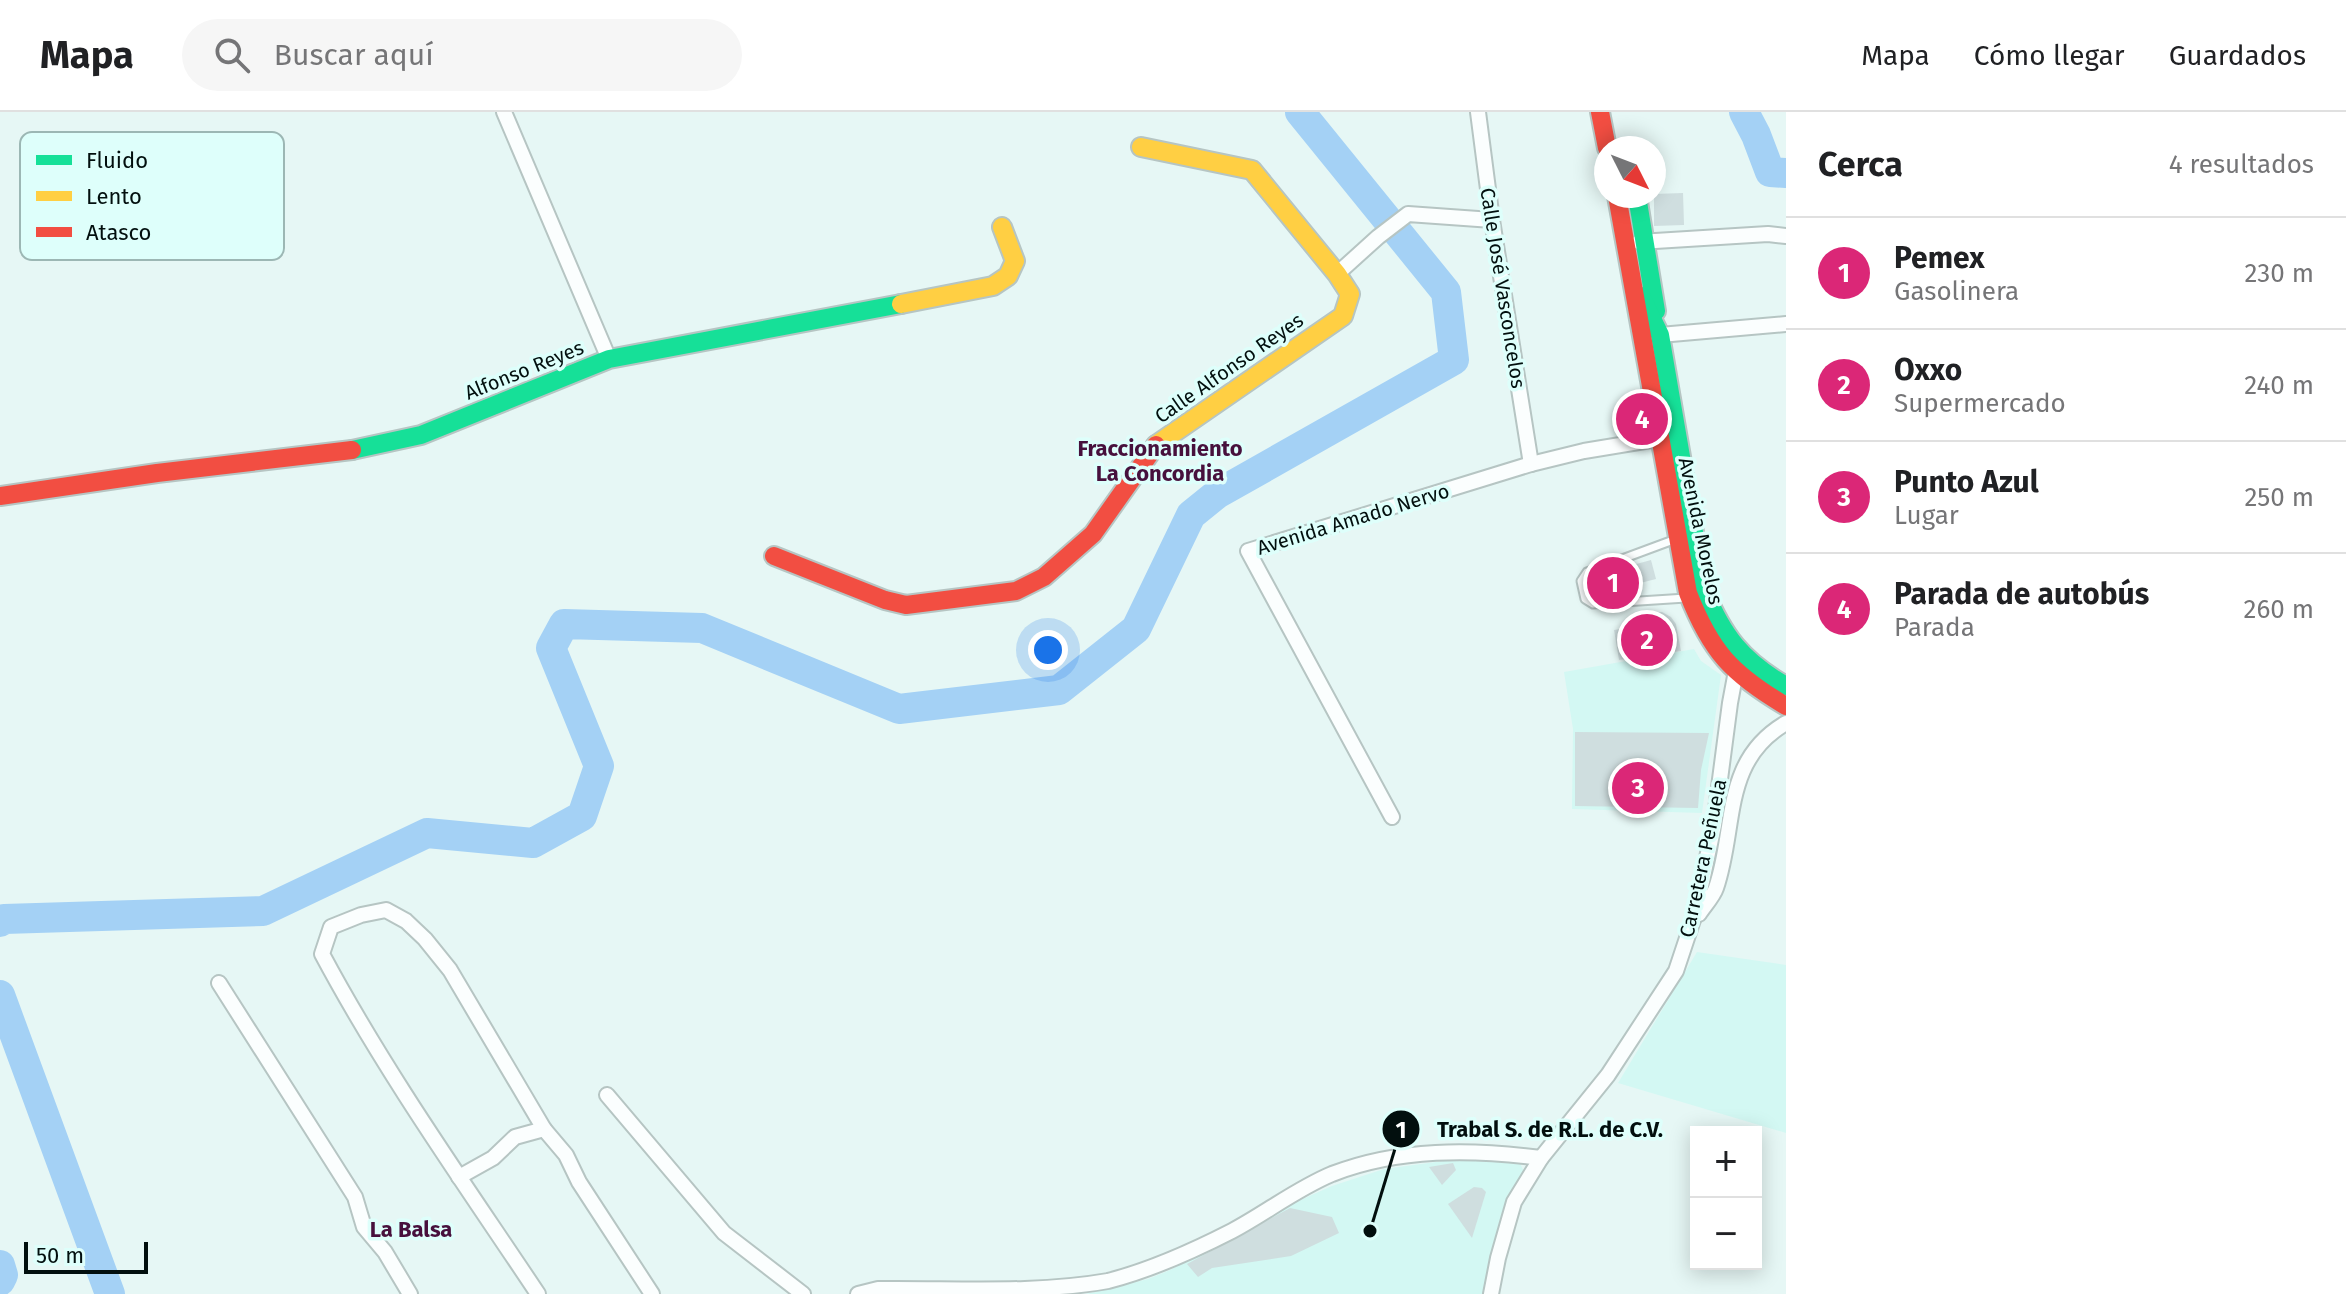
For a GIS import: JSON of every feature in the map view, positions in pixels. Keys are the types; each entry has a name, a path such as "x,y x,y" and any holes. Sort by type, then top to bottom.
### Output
{"street":[{"path":"504,112 609,359"},
{"name":"Calle José Vasconcelos","path":"1478,112 1531,464"},
{"path":"1600,112 1605,136"},
{"name":"Calle Alfonso Reyes","path":"774,556 885,600 906,605 1016,591 1044,577 1093,534 1156,445 1343,316 1350,294 1252,170 1141,147"},
{"name":"Avenida Morelos","path":"1622,208 1635,242 1660,335 1668,437"},
{"name":"Avenida Morelos","path":"1636,208 1634,280 1698,597 1741,664 1786,706"},
{"path":"1337,274 1408,214 1492,220"},
{"name":"Alfonso Reyes","path":"0,496 157,473 345,451 421,435 609,359 993,286 1008,276 1015,261 1002,227"},
{"path":"1635,242 1768,234 1786,236"},
{"name":"Avenida Morelos","path":"1634,280 1660,335"},
{"path":"1660,335 1786,324"},
{"name":"Avenida Amado Nervo","path":"1392,817 1248,551 1531,464 1584,451 1668,437"},
{"name":"Avenida Morelos","path":"1741,664 1786,686"},
{"name":"Carretera Peñuela","path":"1491,1294 1514,1202 1541,1158 1608,1075 1676,971 1692,924 1714,825 1741,664"},
{"path":"1692,924 1715,890 1738,776 1765,737 1786,723"},
{"path":"538,1294 459,1177 345,996 322,954 331,927 361,915 386,910 406,921 425,939 450,970 544,1129 566,1155 579,1182 652,1294"},
{"path":"219,983 355,1197 364,1227 385,1252 410,1294"},
{"path":"607,1095 724,1233 803,1294"},
{"path":"459,1177 493,1158 515,1137 544,1129"},
{"path":"858,1294 878,1289 1060,1290 1108,1281 1193,1249 1333,1174 1367,1164 1423,1153 1493,1152 1541,1158"}],"lane":[{"path":"1685,536 1587,572 1581,581 1585,599 1593,604 1698,597"}],"shaded area":[{"path":"1694,649 1701,661 1721,675 1702,813 1572,809 1573,729 1564,672"},
{"path":"1697,952 1786,965 1786,1133 1618,1083"},
{"path":"1458,1159 1519,1161 1525,1174 1485,1294 1086,1294 1148,1279 1170,1270 1287,1206 1332,1186 1384,1169"}],"building":[{"path":"1683,193 1684,225 1654,226 1654,208 1666,208 1666,194"},
{"path":"1651,560 1656,579 1593,595 1589,577"},
{"path":"1662,612 1676,624 1681,651 1619,660 1614,630 1650,624 1648,613"},
{"path":"1575,732 1709,733 1701,770 1698,808 1575,806"},
{"path":"1453,1163 1456,1170 1442,1185 1429,1167"},
{"path":"1474,1187 1486,1192 1472,1238 1448,1204"},
{"path":"1290,1208 1332,1217 1339,1233 1291,1256 1212,1268 1198,1277 1187,1264"}],"waterway":[{"path":"0,922 4,919 263,911 427,833 533,843 582,816 599,766 551,648 564,624 702,628 899,709 1059,690 1136,629 1191,515 1217,494 1454,360 1446,292 1300,112"},
{"path":"1744,112 1770,172 1786,173"},
{"path":"0,995 110,1294"},
{"path":"0,1265 3,1275 0,1281"}],"traffic: fast":[{"path":"1639,208 1656,311"},
{"path":"1641,296 1660,335 1704,590 1736,646 1757,667 1786,686"},
{"path":"352,450 421,435 609,359 901,304"}],"traffic: slow":[{"path":"1141,147 1252,170 1350,294 1343,316 1156,445"},
{"path":"901,304 993,286 1008,276 1015,261 1002,227"}],"traffic: jam":[{"path":"1600,112 1605,136"},
{"path":"1619,208 1688,593 1705,631 1725,660 1751,683 1786,706"},
{"path":"774,556 885,600 906,605 1016,591 1044,577 1093,534 1156,445"},
{"path":"0,496 157,473 352,450"}],"place":[{"name":"Parada de autobús","path":"1642,419"},
{"name":"Pemex","path":"1613,583"},
{"name":"Oxxo","path":"1647,640"},
{"name":"Punto Azul","path":"1638,788"},
{"name":"Trabal S. de R.L. de C.V.","path":"1370,1231"}],"district":[{"name":"Fraccionamiento La Concordia","path":"1160,460"},
{"name":"La Balsa","path":"411,1229"}]}
